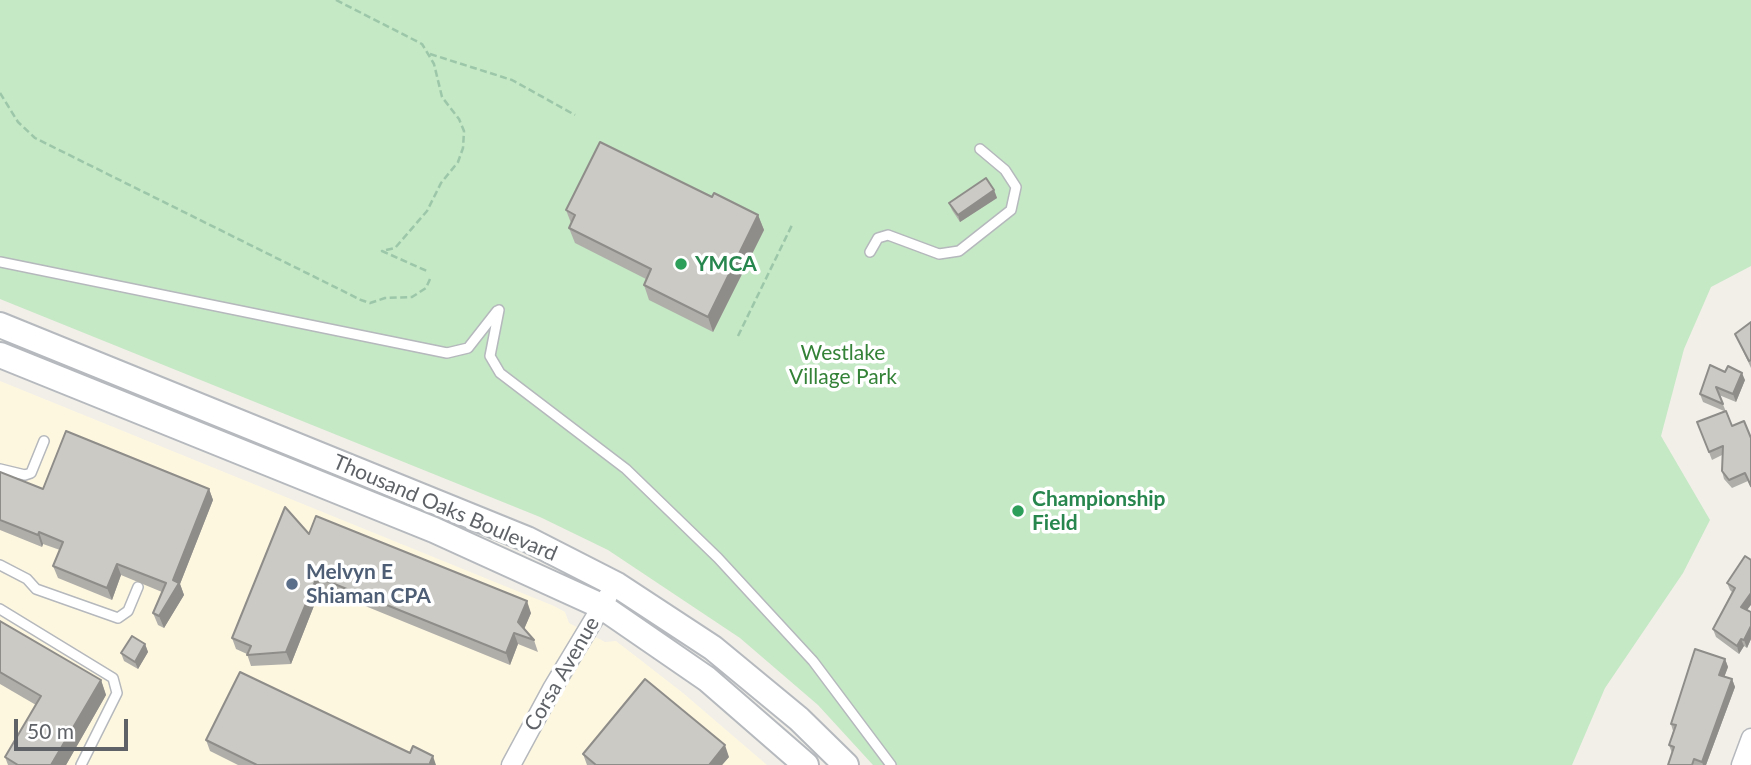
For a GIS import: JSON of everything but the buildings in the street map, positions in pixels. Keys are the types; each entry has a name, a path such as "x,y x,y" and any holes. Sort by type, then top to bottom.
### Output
{"main road":[{"name":"Thousand Oaks Boulevard","path":"0,325 527,539 617,585 713,648 799,719 846,765"},
{"name":"Thousand Oaks Boulevard","path":"0,355 447,535 601,606 707,679 806,765"}],"street":[{"name":"Corsa Avenue","path":"511,765 601,606 617,585"},
{"path":"1741,765 1751,738"}],"lane":[{"path":"870,252 878,238 888,235 939,254 959,251 1011,210 1016,187 1005,170 980,149"},
{"path":"0,262 447,353 468,348 499,310 490,356 500,373 625,469 718,558 813,661 891,765"},
{"path":"0,469 25,475 31,473 44,441"},
{"path":"0,565 27,579 36,589 118,618 128,611 138,587"},
{"path":"0,609 113,678 117,693 81,765"}],"path":[{"path":"336,0 410,37 430,54 512,80 575,116"},
{"path":"427,271 382,251 395,248 420,221 463,148 464,131 459,119 442,97 430,54"},
{"path":"0,93 18,122 35,138 361,300 369,303 385,298 412,297 426,288 430,279"},
{"path":"738,336 793,223"}],"shaded area":[{"path":"0,381 554,606 565,612 569,623 605,642 616,641 683,693 767,765 0,765"}],"green space":[{"name":"Westlake Village Park","path":"0,0 1751,0 1751,266 1711,287 1684,349 1661,436 1710,520 1683,573 1605,688 1572,765 873,765 818,705 740,638 608,550 540,517 0,299"}],"place":[{"name":"YMCA","path":"681,264"},
{"name":"Championship Field","path":"1018,511"},
{"name":"Melvyn E Shiaman CPA","path":"292,584"}]}
